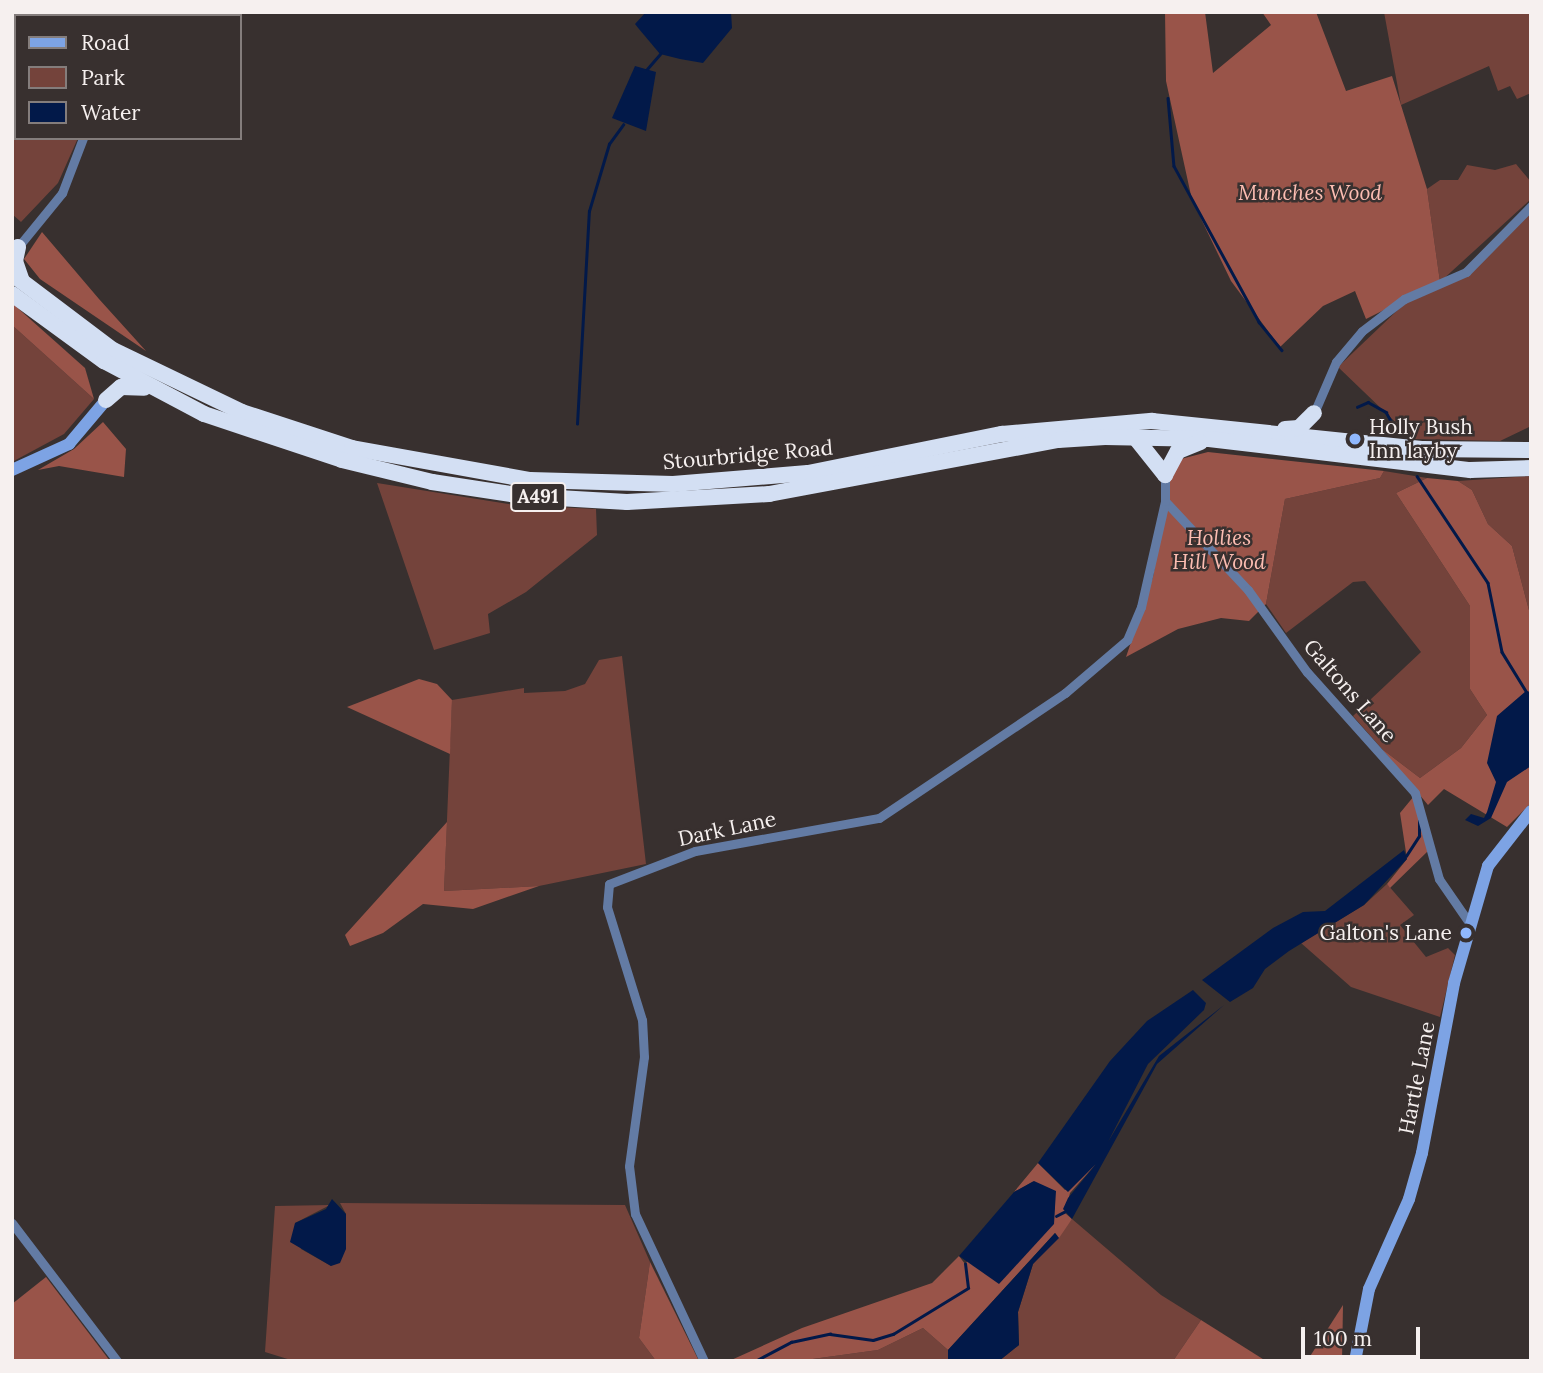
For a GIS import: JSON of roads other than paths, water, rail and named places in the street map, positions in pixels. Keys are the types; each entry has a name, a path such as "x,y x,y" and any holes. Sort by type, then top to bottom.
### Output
{"highway":[{"path":"15,247 16,284"},
{"name":"Stourbridge Road","path":"16,284 104,360 153,389 204,414 342,460 432,482 596,501 769,494 1058,440 1134,436 1209,439 1377,462 1531,468"},
{"name":"Stourbridge Road","path":"16,284 113,350 242,412 362,450 530,480 673,484 808,473 1002,434 1095,423 1182,421 1331,441 1531,450"},
{"path":"104,360 111,383 106,400"},
{"path":"106,400 121,387 153,389"},
{"path":"1272,432 1299,428 1314,413 1331,441"},
{"path":"1134,436 1165,475 1178,451 1209,439"}],"main road":[{"path":"12,470 69,444 106,400"},
{"name":"Hartle Lane","path":"1355,1361 1369,1289 1409,1199 1422,1153 1469,924 1488,866 1531,811"}],"street":[{"path":"15,247 62,193 82,140"},
{"path":"1314,413 1336,362 1362,331 1404,299 1466,272 1531,206"},
{"name":"Dark Lane","path":"704,1361 635,1214 629,1166 644,1057 642,1020 607,907 609,884 695,851 878,818 1065,693 1127,640 1140,607 1165,501 1165,475"},
{"name":"Galtons Lane","path":"1165,501 1248,590 1307,672 1416,793 1438,880 1469,924"},
{"path":"12,1223 117,1361"}],"water":[{"path":"646,12 731,12 732,28 703,63 680,59 660,54 635,24"},
{"path":"635,66 656,72 646,131 612,118"},
{"path":"1526,691 1531,692 1531,766 1507,782 1491,818 1478,826 1465,820 1471,814 1484,818 1487,812 1496,782 1487,763 1497,716"},
{"path":"1404,850 1407,859 1364,905 1289,951 1265,969 1253,988 1230,1002 1202,980 1273,928 1303,912 1325,911"},
{"path":"1193,990 1206,1003 1204,1010 1148,1064 1108,1142 1159,1056 1224,1005 1157,1064 1072,1219 1063,1209 1068,1198 1096,1164 1068,1192 1038,1163 1110,1061 1147,1021"},
{"path":"1034,1181 1056,1191 1054,1224 999,1284 959,1256 1014,1192"},
{"path":"332,1199 346,1214 346,1249 340,1263 331,1266 290,1242 295,1223 326,1209"},
{"path":"1055,1233 1059,1238 1033,1264 1018,1312 1019,1345 999,1361 948,1361 948,1350"}],"waterway":[{"path":"647,69 660,54"},
{"path":"1168,98 1174,166 1259,322 1282,350"},
{"path":"577,424 589,211 609,144 623,125"},
{"path":"1357,407 1368,402 1386,412 1395,428"},
{"path":"1417,476 1488,583 1502,652 1526,691"},
{"path":"1406,856 1419,836 1419,821"},
{"path":"1056,1216 1064,1212"},
{"path":"755,1361 791,1342 830,1334 873,1340 893,1334 968,1288 965,1264"}],"place":[{"name":"Holly Bush Inn layby","path":"1355,439"},
{"name":"Galton's Lane","path":"1466,933"}],"park label":[{"name":"Munches Wood","path":"1310,193"},
{"name":"Hollies Hill Wood","path":"1219,550"}]}
